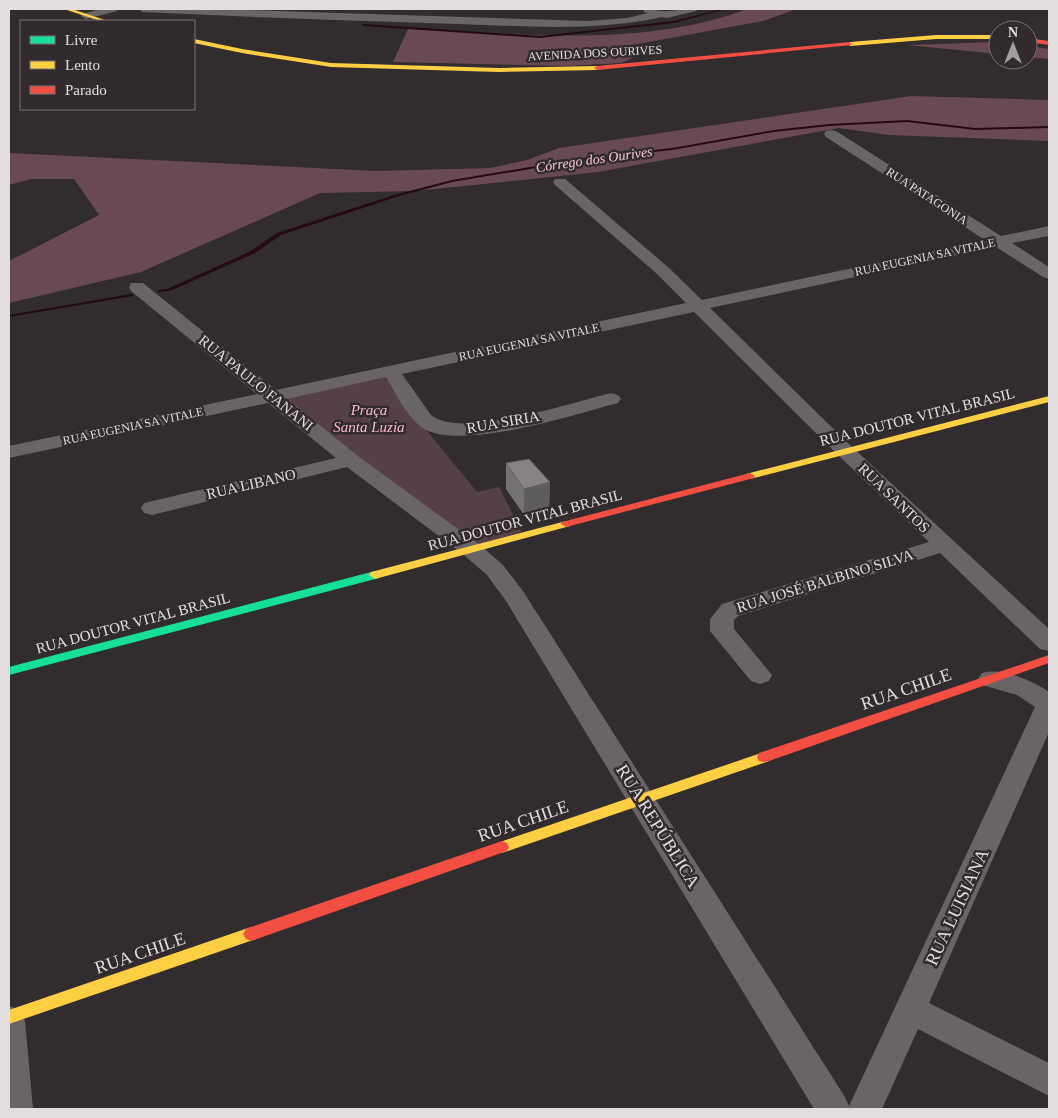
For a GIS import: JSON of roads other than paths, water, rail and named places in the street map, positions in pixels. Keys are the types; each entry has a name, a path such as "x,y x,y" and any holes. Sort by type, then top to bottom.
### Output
{"street":[{"path":"67,9 101,20"},
{"path":"86,16 113,9"},
{"path":"143,9 355,18 588,24 627,21 692,9"},
{"path":"332,16 344,9"},
{"path":"642,9 661,14"},
{"name":"AVENIDA DOS OURIVES","path":"195,40 268,56 331,65 508,70 602,68 792,48 936,38 988,37"},
{"name":"RUA PATAGONIA","path":"831,134 1049,274"},
{"path":"560,182 662,270 699,306"},
{"name":"RUA EUGENIA SA VITALE","path":"9,452 1049,231"},
{"name":"RUA PAULO FANANI","path":"137,287 351,460 472,550"},
{"name":"RUA SANTOS","path":"699,306 845,451 1049,643"},
{"name":"RUA SIRIA","path":"391,371 423,418 432,425 449,430 491,427 611,399"},
{"name":"RUA DOUTOR VITAL BRASIL","path":"9,671 1049,399"},
{"name":"RUA LIBANO","path":"152,508 351,460"},
{"name":"RUA JOSÉ BALBINO SILVA","path":"760,675 722,631 720,624 722,616 730,610 943,545"},
{"name":"RUA REPÚBLICA","path":"472,550 495,570 516,596 833,1109"},
{"name":"RUA CHILE","path":"9,1019 641,799 1049,660"},
{"path":"991,679 1025,688 1049,704"},
{"name":"RUA LUISIANA","path":"865,1109 1049,704"},
{"path":"910,1009 1049,1080"},
{"path":"9,1019 16,1109"}],"waterway":[{"path":"364,25 540,37 674,22 725,9"},
{"name":"Córrego dos Ourives","path":"159,291 168,290 253,252 279,234 395,196 452,181 590,158 672,149 774,131 829,125 907,121 975,129 1049,127"},
{"name":"Córrego dos Ourives","path":"9,316 131,295"}],"park label":[{"name":"Praça Santa Luzia","path":"369,418"}]}
